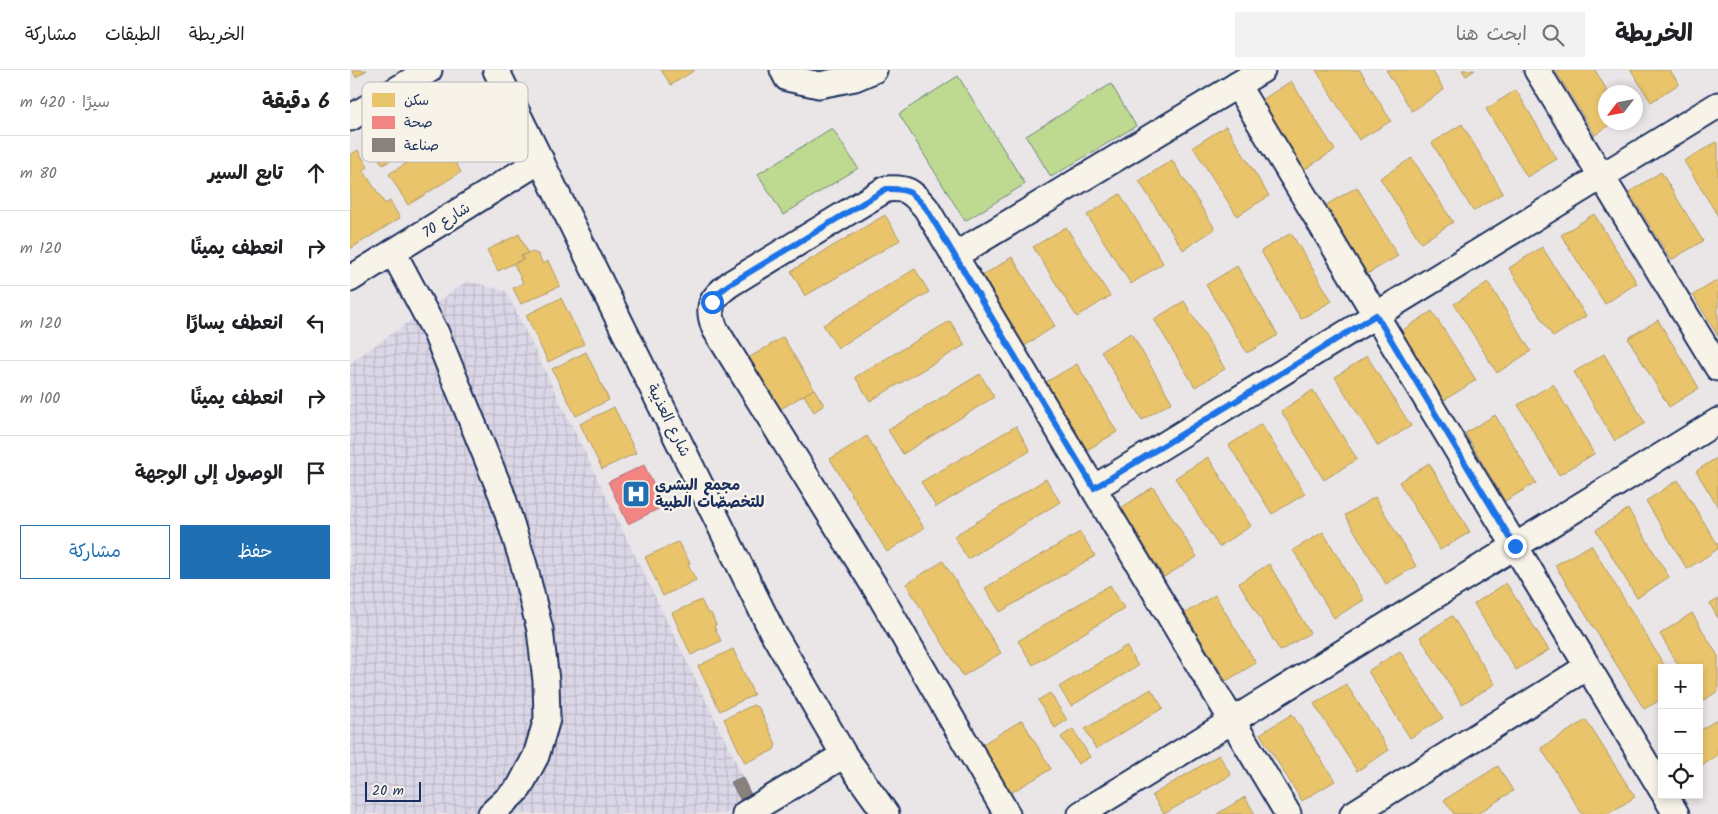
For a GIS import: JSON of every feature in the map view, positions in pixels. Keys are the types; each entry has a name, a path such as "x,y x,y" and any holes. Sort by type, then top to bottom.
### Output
{"street":[{"path":"409,82 429,70"},
{"name":"شارع العذيبة","path":"496,70 502,82"},
{"path":"785,74 819,85 855,78 874,70"},
{"path":"954,256 1262,70"},
{"path":"1537,70 1718,368"},
{"path":"1237,85 1658,783"},
{"path":"1094,488 1718,105"},
{"path":"350,118 362,111"},
{"name":"شارع العذيبة","path":"528,133 772,631 844,755 886,814"},
{"name":"شارع 70","path":"350,279 542,160"},
{"path":"1007,814 878,592 715,329 710,316 712,302 717,294 886,189 899,188 912,193 926,208 1288,814"},
{"path":"393,252 436,333 502,495 524,565 540,630 546,681 547,719 536,756 519,788 491,814"},
{"path":"1081,814 1718,421"},
{"path":"1353,814 1588,667"},
{"path":"745,814 844,755"},
{"path":"1667,799 1676,814"}],"shaded area":[{"path":"467,281 506,291 753,797 725,814 350,814 350,363"}],"green space":[{"path":"958,76 1025,184 965,221 899,114"},
{"path":"1111,84 1136,126 1051,177 1026,136"},
{"path":"832,128 858,168 783,215 758,174"}],"building: سكن":[{"path":"352,70 367,70 356,77"},
{"path":"661,70 695,70 671,85"},
{"path":"1316,70 1360,70 1391,121 1359,140"},
{"path":"1386,70 1432,70 1444,90 1412,111"},
{"path":"1462,70 1475,70 1466,76"},
{"path":"1555,70 1595,70 1604,85 1598,85 1598,130 1602,130 1595,135"},
{"path":"1631,70 1670,70 1679,84 1651,102 1643,89 1643,85 1640,85"},
{"path":"1291,81 1335,150 1302,171 1259,102"},
{"path":"1516,90 1557,159 1527,177 1486,109"},
{"path":"1462,124 1503,193 1473,211 1432,143"},
{"path":"1226,126 1269,196 1237,216 1193,147"},
{"path":"1716,142 1718,145 1718,216 1684,161"},
{"path":"358,150 362,157 362,162 365,162 368,167 363,170 385,204 390,201 400,218 350,249 350,155"},
{"path":"1412,158 1453,222 1421,243 1380,178"},
{"path":"1172,160 1215,229 1183,250 1139,181"},
{"path":"408,162 455,162 461,172 408,205 389,174"},
{"path":"1661,172 1703,241 1671,260 1629,192"},
{"path":"1357,187 1398,256 1367,274 1326,205"},
{"path":"1120,194 1163,263 1131,284 1087,215"},
{"path":"1594,214 1637,283 1605,304 1561,235"},
{"path":"885,215 900,240 805,296 791,271"},
{"path":"1066,227 1110,296 1077,317 1033,247"},
{"path":"1291,233 1332,301 1301,319 1261,251"},
{"path":"519,234 528,253 521,256 523,259 498,271 487,250"},
{"path":"1542,247 1586,316 1553,337 1509,268"},
{"path":"531,252 538,254 543,264 548,261 560,286 521,304 513,288 523,283 514,264 524,259 522,256"},
{"path":"1012,257 1055,326 1023,347 979,278"},
{"path":"1237,266 1278,335 1247,353 1206,285"},
{"path":"915,269 929,292 838,348 823,325"},
{"path":"1718,280 1718,336 1693,295"},
{"path":"1488,282 1531,351 1497,373 1454,304"},
{"path":"561,298 584,344 548,362 526,315"},
{"path":"1184,301 1225,369 1195,387 1154,319"},
{"path":"1432,311 1476,380 1443,401 1400,332"},
{"path":"1658,320 1699,388 1669,407 1628,338"},
{"path":"950,321 965,345 870,401 855,377"},
{"path":"1131,333 1172,402 1142,420 1101,351"},
{"path":"783,337 814,389 774,413 742,362"},
{"path":"586,352 609,400 576,416 552,369"},
{"path":"1604,354 1645,423 1615,441 1574,372"},
{"path":"1367,356 1411,426 1378,446 1335,377"},
{"path":"1077,364 1117,432 1087,450 1046,382"},
{"path":"980,374 994,397 903,454 888,430"},
{"path":"1553,384 1594,454 1559,475 1518,405"},
{"path":"814,389 824,405 814,412 804,395"},
{"path":"1313,390 1357,459 1324,480 1281,411"},
{"path":"614,407 636,453 602,469 580,424"},
{"path":"1495,415 1536,483 1505,501 1465,433"},
{"path":"1261,424 1305,494 1272,514 1229,445"},
{"path":"1016,426 1030,451 936,507 921,482"},
{"path":"867,436 924,528 887,552 830,459"},
{"path":"1208,457 1251,526 1219,547 1175,478"},
{"path":"1718,457 1718,507 1696,471"},
{"path":"1429,463 1470,532 1440,550 1399,482"},
{"path":"1046,479 1060,502 968,559 954,536"},
{"path":"1678,480 1718,545 1718,549 1687,569 1646,501"},
{"path":"1153,487 1197,557 1164,577 1121,508"},
{"path":"1375,497 1416,566 1386,584 1345,515"},
{"path":"1628,509 1669,577 1637,598 1596,530"},
{"path":"1080,532 1095,556 1000,612 985,588"},
{"path":"1323,532 1364,600 1334,618 1293,550"},
{"path":"678,542 690,563 688,564 696,580 663,596 645,557"},
{"path":"1591,545 1664,664 1658,664 1658,701 1644,709 1555,565"},
{"path":"943,561 1001,653 963,676 906,584"},
{"path":"1269,564 1310,633 1280,651 1239,583"},
{"path":"1506,583 1549,650 1516,670 1474,604"},
{"path":"1110,585 1124,608 1033,665 1018,641"},
{"path":"1215,595 1256,663 1226,681 1185,613"},
{"path":"1718,599 1718,618 1710,604"},
{"path":"701,600 708,614 711,613 716,625 714,626 721,641 691,655 672,613"},
{"path":"1692,613 1718,656 1718,691 1703,701 1703,664 1678,664 1660,634"},
{"path":"1452,616 1495,684 1462,704 1420,637"},
{"path":"1126,646 1138,666 1071,706 1059,687"},
{"path":"733,649 754,695 720,711 698,666"},
{"path":"1400,651 1443,718 1410,738 1368,671"},
{"path":"1346,684 1389,750 1357,771 1314,704"},
{"path":"1151,689 1163,708 1096,749 1085,729"},
{"path":"1050,693 1067,720 1055,728 1038,700"},
{"path":"753,705 759,708 776,744 774,750 745,763 724,719"},
{"path":"1292,714 1335,781 1302,801 1260,734"},
{"path":"1718,719 1718,755 1703,764 1703,754 1703,728"},
{"path":"1022,720 1051,769 1007,795 978,747"},
{"path":"1586,720 1635,797 1608,814 1582,814 1541,748"},
{"path":"1073,729 1090,757 1078,764 1061,737"},
{"path":"1219,755 1231,775 1164,814 1152,795"},
{"path":"1498,766 1513,791 1477,814 1454,814 1444,800"},
{"path":"1245,797 1255,814 1217,814"}],"building: صحة":[{"name":"مجمع البشرى للتخصصّات الطبية","path":"644,465 664,506 628,524 608,482"}],"building: صناعة":[{"path":"742,777 752,797 742,803 731,782"}],"place":[{"name":"مجمع البشرى للتخصصّات الطبية","path":"636,494"}],"route":[{"path":"712,302 717,294 730,284 886,189 899,188 912,193 926,208 1094,488 1376,315 1515,546"}]}
